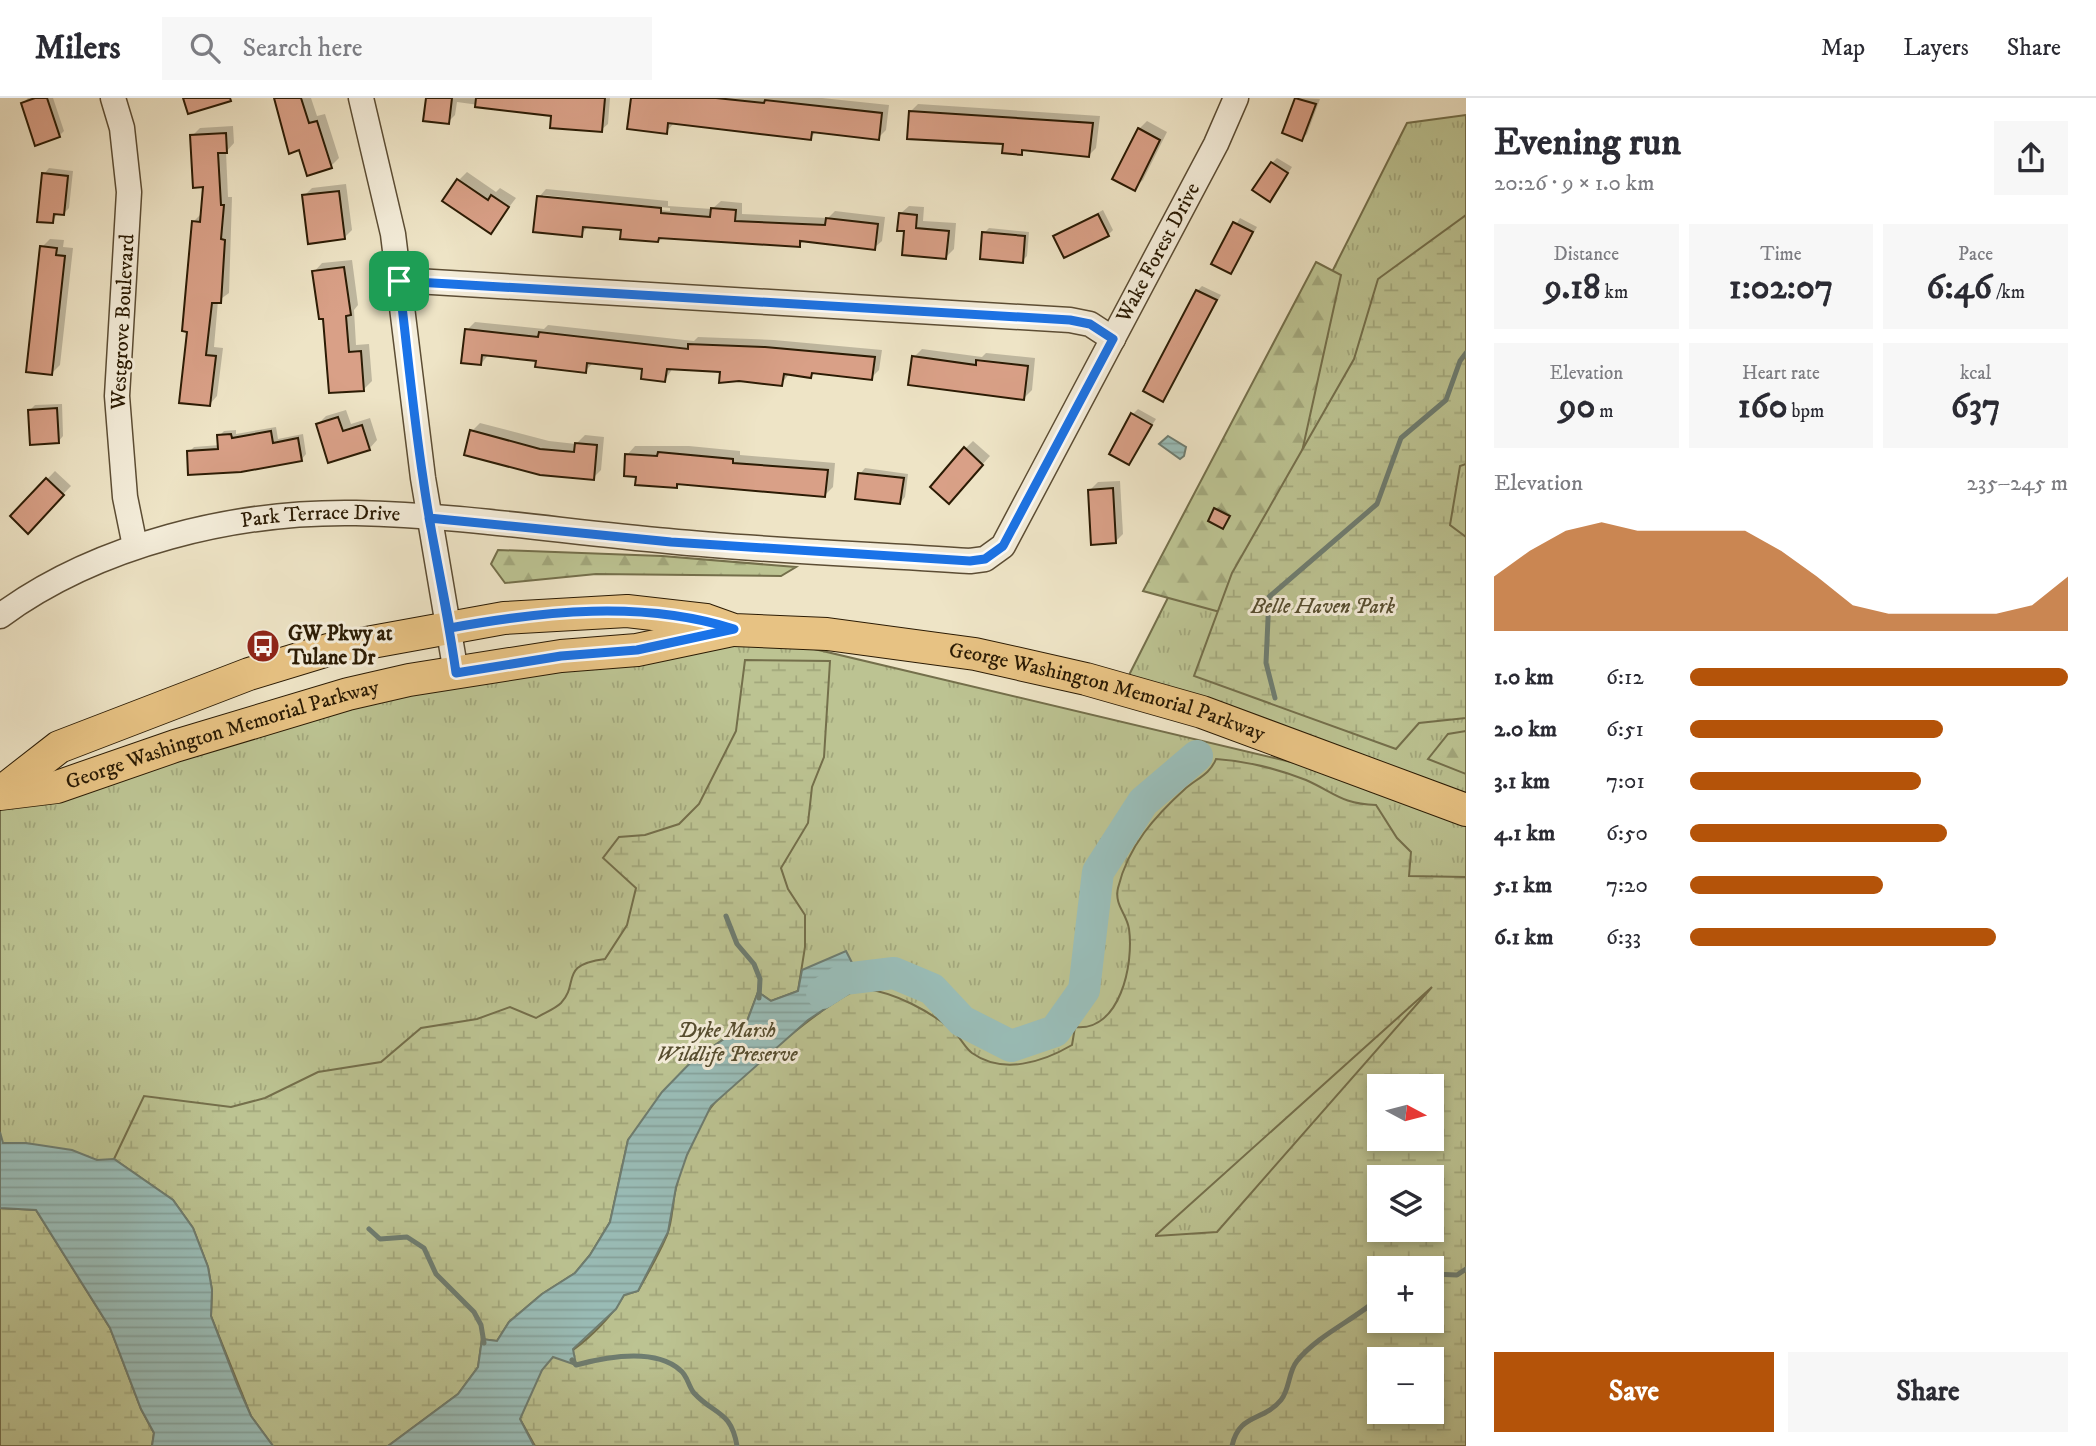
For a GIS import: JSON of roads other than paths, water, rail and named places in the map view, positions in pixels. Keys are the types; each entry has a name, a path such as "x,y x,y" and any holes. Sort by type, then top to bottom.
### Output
{"main road":[{"name":"George Washington Memorial Parkway","path":"0,793 59,747 146,711 249,674 328,650 537,615 627,611 696,619 734,629 827,634 961,652 1086,679 1202,712 1466,810"},
{"name":"George Washington Memorial Parkway","path":"0,793 57,787 175,746 348,694 561,656 637,650 734,629"}],"street":[{"name":"Westgrove Boulevard","path":"113,98 122,128 128,172 117,396 125,497 135,546"},
{"path":"361,98 383,183 399,281 429,518 456,673"},
{"name":"Wake Forest Drive","path":"995,554 1003,546 1113,339 1216,144 1236,98"},
{"path":"399,281 1070,320 1090,324 1113,339"},
{"name":"Park Terrace Drive","path":"0,615 79,570 135,546 195,531 291,516 354,513 671,542 970,561 995,554"}],"water":[{"path":"1168,436 1186,447 1184,456 1180,459 1159,444"},
{"path":"846,951 865,988 852,991 808,1020 711,1106 687,1155 676,1187 668,1232 638,1291 624,1295 616,1309 573,1349 576,1365 553,1357 542,1370 520,1419 534,1446 388,1446 458,1394 478,1367 482,1339 497,1341 509,1322 542,1294 575,1273 590,1255 610,1222 628,1140 662,1092 693,1060 746,1024 758,992 771,1001 798,991 802,970"},
{"path":"0,1132 3,1143 26,1143 72,1150 97,1160 114,1159 173,1200 193,1228 208,1267 212,1290 211,1316 237,1384 251,1416 273,1446 152,1446 154,1433 141,1409 110,1328 36,1210 0,1208"}],"waterway":[{"path":"1275,698 1266,663 1269,597 1377,504 1401,438 1446,400 1460,361 1466,353"},
{"path":"822,993 844,979 894,973 932,989 962,1021 1011,1046 1055,1031 1084,990 1098,872 1143,802 1197,756"},
{"path":"726,916 737,944 754,964 760,979 759,998"},
{"path":"369,1229 380,1239 407,1237 424,1248 436,1274 474,1312 481,1325 484,1343"},
{"path":"1444,1274 1457,1275 1466,1269"},
{"path":"1232,1446 1240,1428 1281,1400 1297,1361 1326,1335 1367,1307"},
{"path":"572,1360 576,1365 630,1356 670,1363 683,1372 694,1393 726,1419 737,1446"}],"place":[{"name":"GW Pkwy at Tulane Dr","path":"263,646"}],"park label":[{"name":"Belle Haven Park","path":"1323,607"},
{"name":"Dyke Marsh Wildlife Preserve","path":"727,1043"}]}
